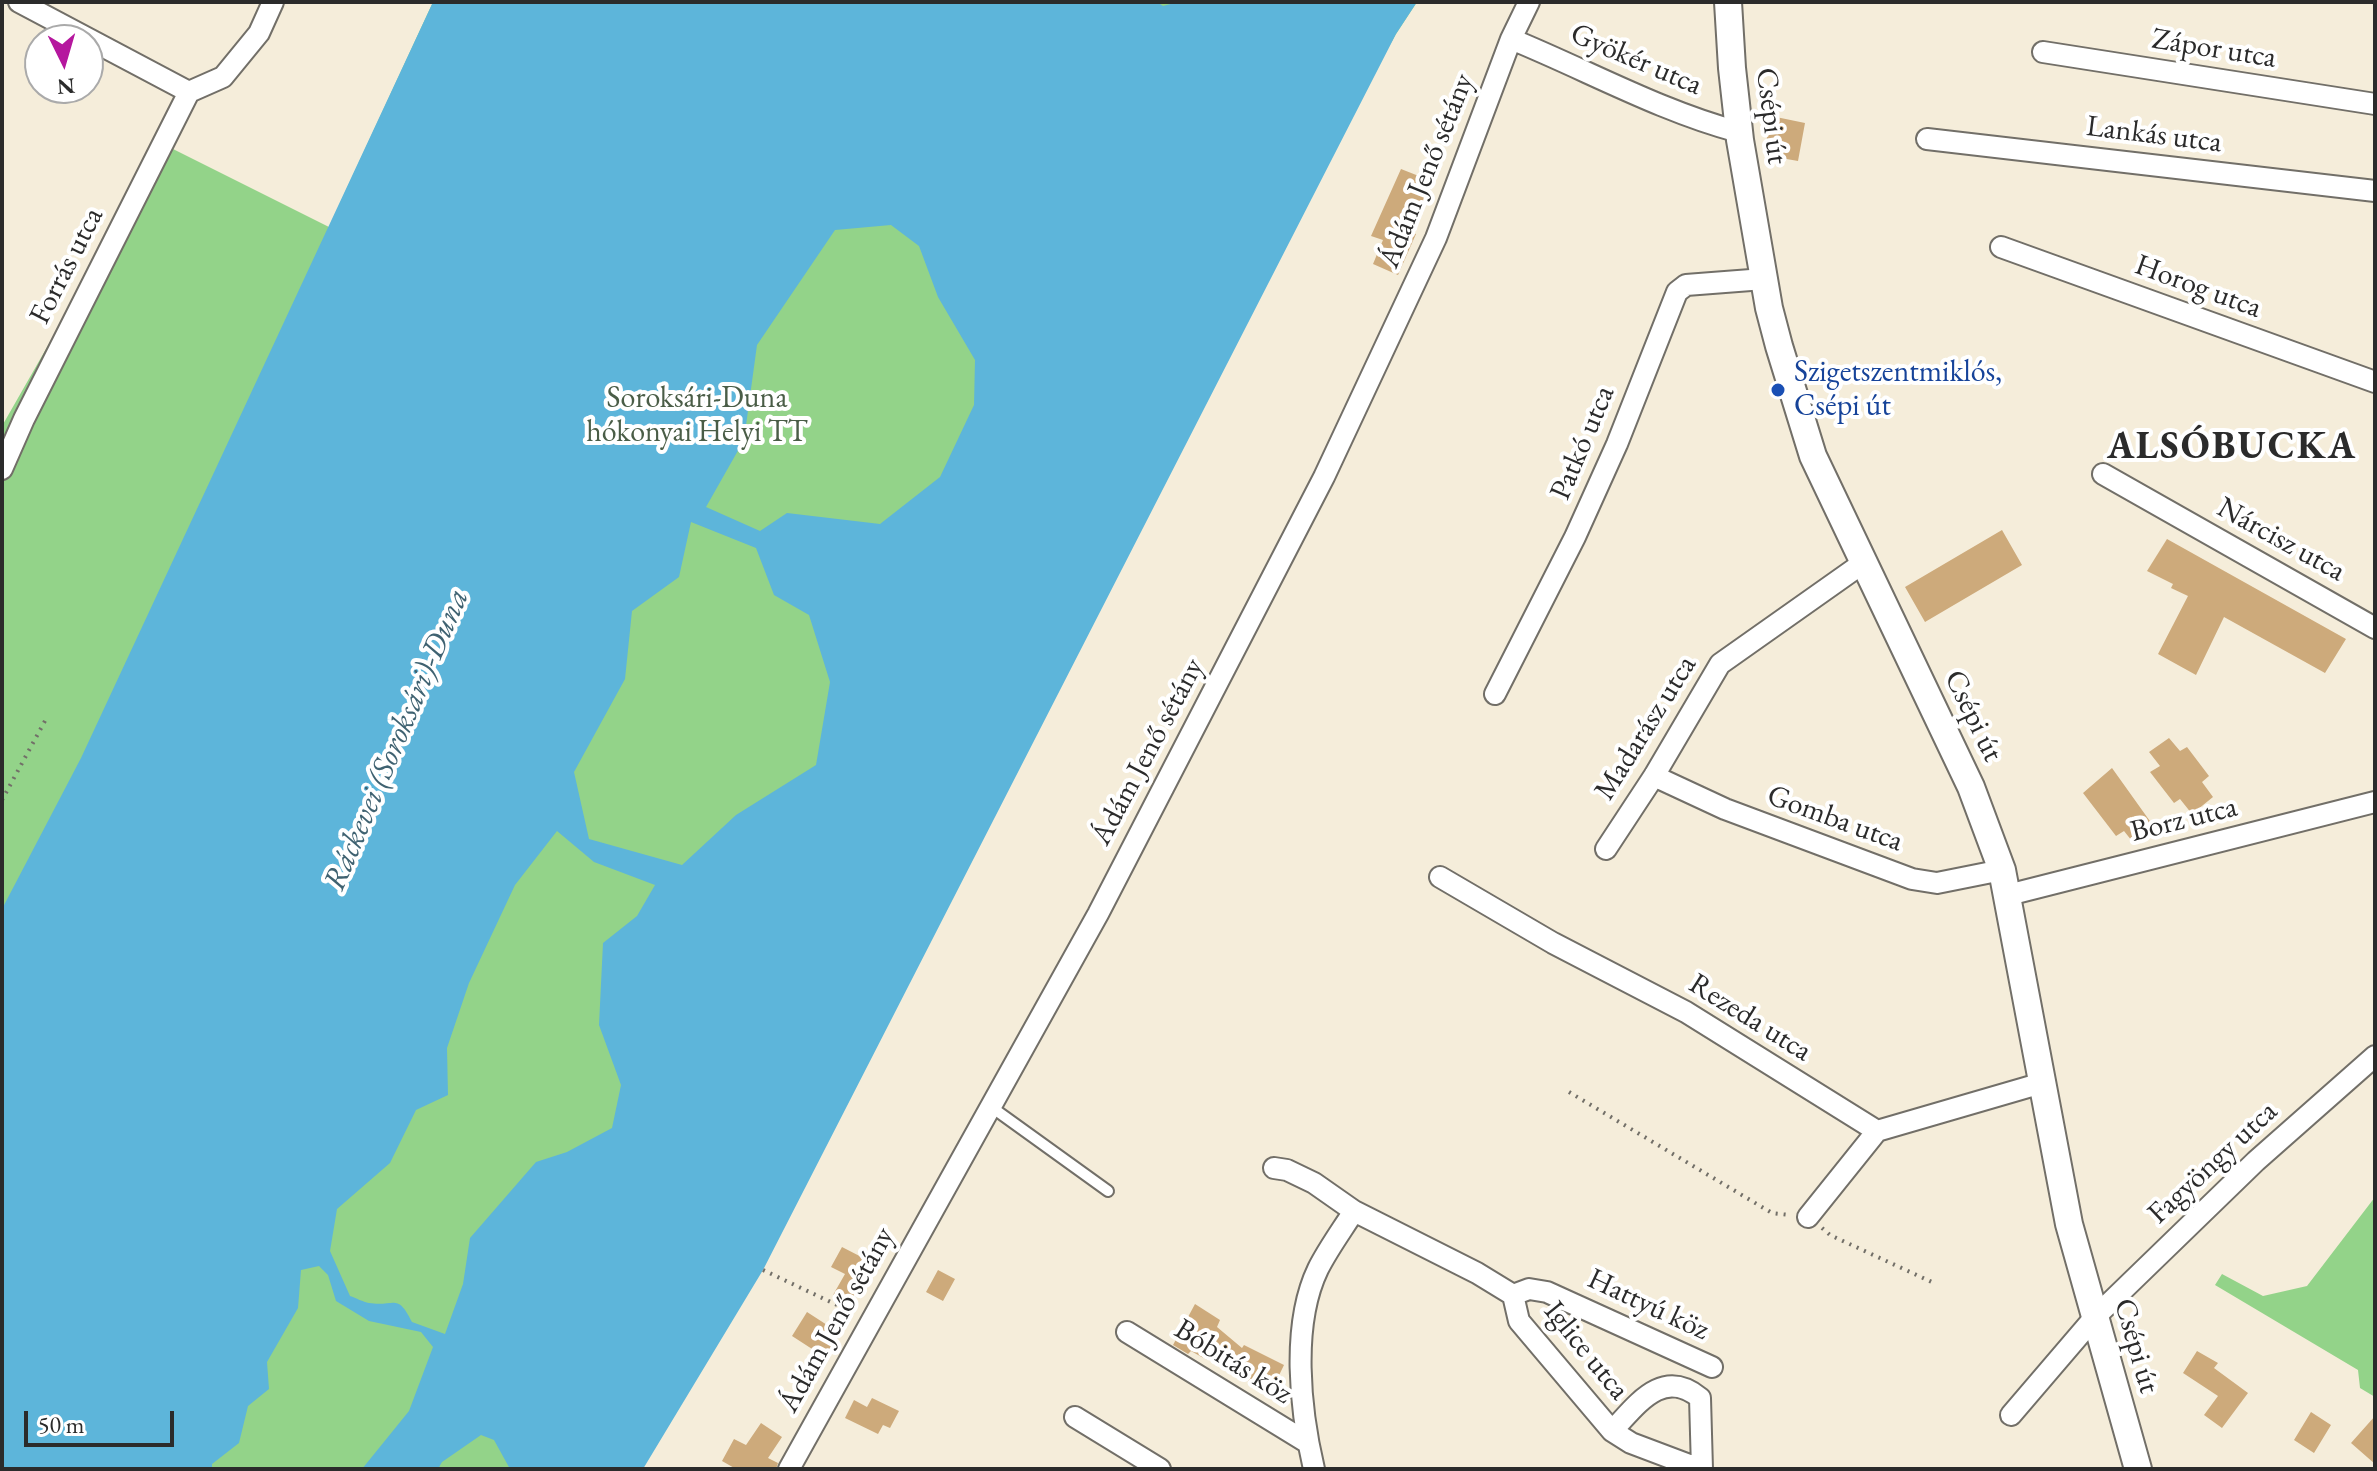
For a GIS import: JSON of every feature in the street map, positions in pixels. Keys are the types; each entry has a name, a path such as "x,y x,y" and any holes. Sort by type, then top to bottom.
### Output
{"street":[{"path":"19,2 189,92 223,77 259,33 273,2"},
{"name":"Ádám Jenő sétány","path":"789,1469 1098,914 1324,477 1436,238 1511,39 1529,2"},
{"name":"Csépi út","path":"1728,2 1739,132 1764,279 1779,346 1813,456 1971,787 2005,883 2069,1224 2138,1469"},
{"name":"Gyökér utca","path":"1511,39 1643,98 1739,132"},
{"name":"Zápor utca","path":"2043,52 2375,104"},
{"name":"Forrás utca","path":"2,469 31,405 189,92"},
{"name":"Lankás utca","path":"1927,139 2375,191"},
{"name":"Horog utca","path":"2001,247 2375,382"},
{"name":"Patkó utca","path":"1495,694 1575,537 1617,444 1677,292 1686,285 1764,279"},
{"name":"Nárcisz utca","path":"2103,474 2154,513 2375,628"},
{"name":"Madarász utca","path":"1606,849 1654,776 1720,664 1863,563"},
{"name":"Gomba utca","path":"1654,776 1725,809 1912,879 1937,883 2005,883"},
{"name":"Borz utca","path":"2005,883 2375,802"},
{"name":"Rezeda utca","path":"1440,877 1553,943 1686,1012 1877,1131"},
{"name":"Fagyöngy utca","path":"2011,1415 2094,1318 2256,1161 2375,1056"},
{"path":"1808,1217 1877,1131 2042,1083"},
{"name":"Iglice utca","path":"1274,1168 1287,1170 1314,1183 1354,1211 1477,1273 1513,1295 1519,1321 1612,1431 1631,1443 1701,1469"},
{"name":"Bóbitás köz","path":"1314,1469 1308,1443 1302,1355 1303,1317 1318,1270 1354,1211"},
{"name":"Hattyú köz","path":"1513,1295 1529,1289 1547,1292 1712,1367"},
{"name":"Bóbitás köz","path":"1127,1332 1308,1443"},
{"path":"1612,1431 1653,1389 1669,1386 1693,1392 1700,1398 1701,1469"},
{"path":"1075,1417 1160,1469"}],"lane":[{"path":"990,1106 1108,1191"}],"path":[{"path":"2,800 46,719"},
{"path":"1569,1092 1772,1213 1808,1217 1830,1235 1934,1283"},
{"path":"763,1270 870,1321"}],"green space":[{"name":"Ráckevei (Soroksári)-Duna","path":"433,2 1417,2 1396,34 594,1469 2,1469 2,426 163,144 329,227"},
{"path":"2375,1197 2375,1397 2360,1388 2358,1370 2215,1285 2222,1274 2263,1296 2307,1286"}],"water":[{"name":"Ráckevei (Soroksári)-Duna","path":"433,2 1157,2 1163,6 1178,2 1417,2 1396,34 763,1270 643,1469 510,1469 494,1440 481,1435 442,1462 438,1469 362,1469 409,1411 433,1347 421,1332 369,1321 336,1301 328,1275 319,1266 301,1270 298,1308 267,1362 269,1389 248,1406 239,1443 212,1464 212,1469 2,1469 2,909 81,758","holes":["891,225 919,246 938,297 975,360 974,405 940,477 880,524 787,513 760,531 706,507 744,440 757,345 835,230","691,522 756,548 774,595 809,615 830,682 816,765 736,815 682,865 589,839 574,772 625,679 632,611 679,577","557,831 594,862 655,885 637,916 603,943 599,1025 621,1085 612,1128 567,1152 536,1162 470,1238 463,1284 445,1334 412,1322 399,1304 369,1303 350,1296 330,1251 337,1209 390,1163 416,1110 448,1095 447,1048 469,983 515,885"]}],"building":[{"path":"1776,117 1805,123 1798,161 1764,155 1768,132 1773,133"},
{"path":"1401,169 1434,182 1410,232 1416,234 1398,275 1373,264 1383,240 1371,236"},
{"path":"2002,530 2022,565 1925,622 1905,587"},
{"path":"2167,539 2346,639 2325,673 2224,617 2196,675 2158,654 2188,596 2171,588 2173,584 2147,571"},
{"path":"2169,738 2180,751 2187,747 2209,776 2202,782 2213,797 2192,814 2180,799 2174,803 2150,772 2160,766 2149,752"},
{"path":"2112,768 2152,824 2132,841 2124,831 2116,836 2083,793"},
{"path":"842,1247 877,1265 866,1285 862,1282 849,1304 833,1295 845,1274 831,1267"},
{"path":"938,1270 955,1279 943,1301 926,1292"},
{"path":"1195,1304 1220,1320 1217,1327 1242,1348 1244,1345 1284,1365 1270,1394 1208,1358 1191,1351 1188,1354 1173,1345"},
{"path":"807,1312 841,1334 826,1358 792,1336"},
{"path":"2197,1351 2218,1363 2214,1368 2248,1393 2222,1428 2204,1415 2218,1396 2183,1373"},
{"path":"872,1398 899,1411 890,1428 883,1425 878,1434 845,1418 854,1400 867,1407"},
{"path":"2311,1412 2331,1425 2314,1453 2294,1440"},
{"path":"2375,1416 2375,1464 2351,1443"},
{"path":"761,1423 782,1437 768,1458 778,1463 776,1469 736,1469 722,1461 734,1439 746,1445"}],"place":[{"name":"Szigetszentmiklós, Csépi út","path":"1778,390"}],"district":[{"name":"ALSÓBUCKA","path":"2232,448"}],"park label":[{"name":"Soroksári-Duna hókonyai Helyi TT","path":"697,416"}]}
